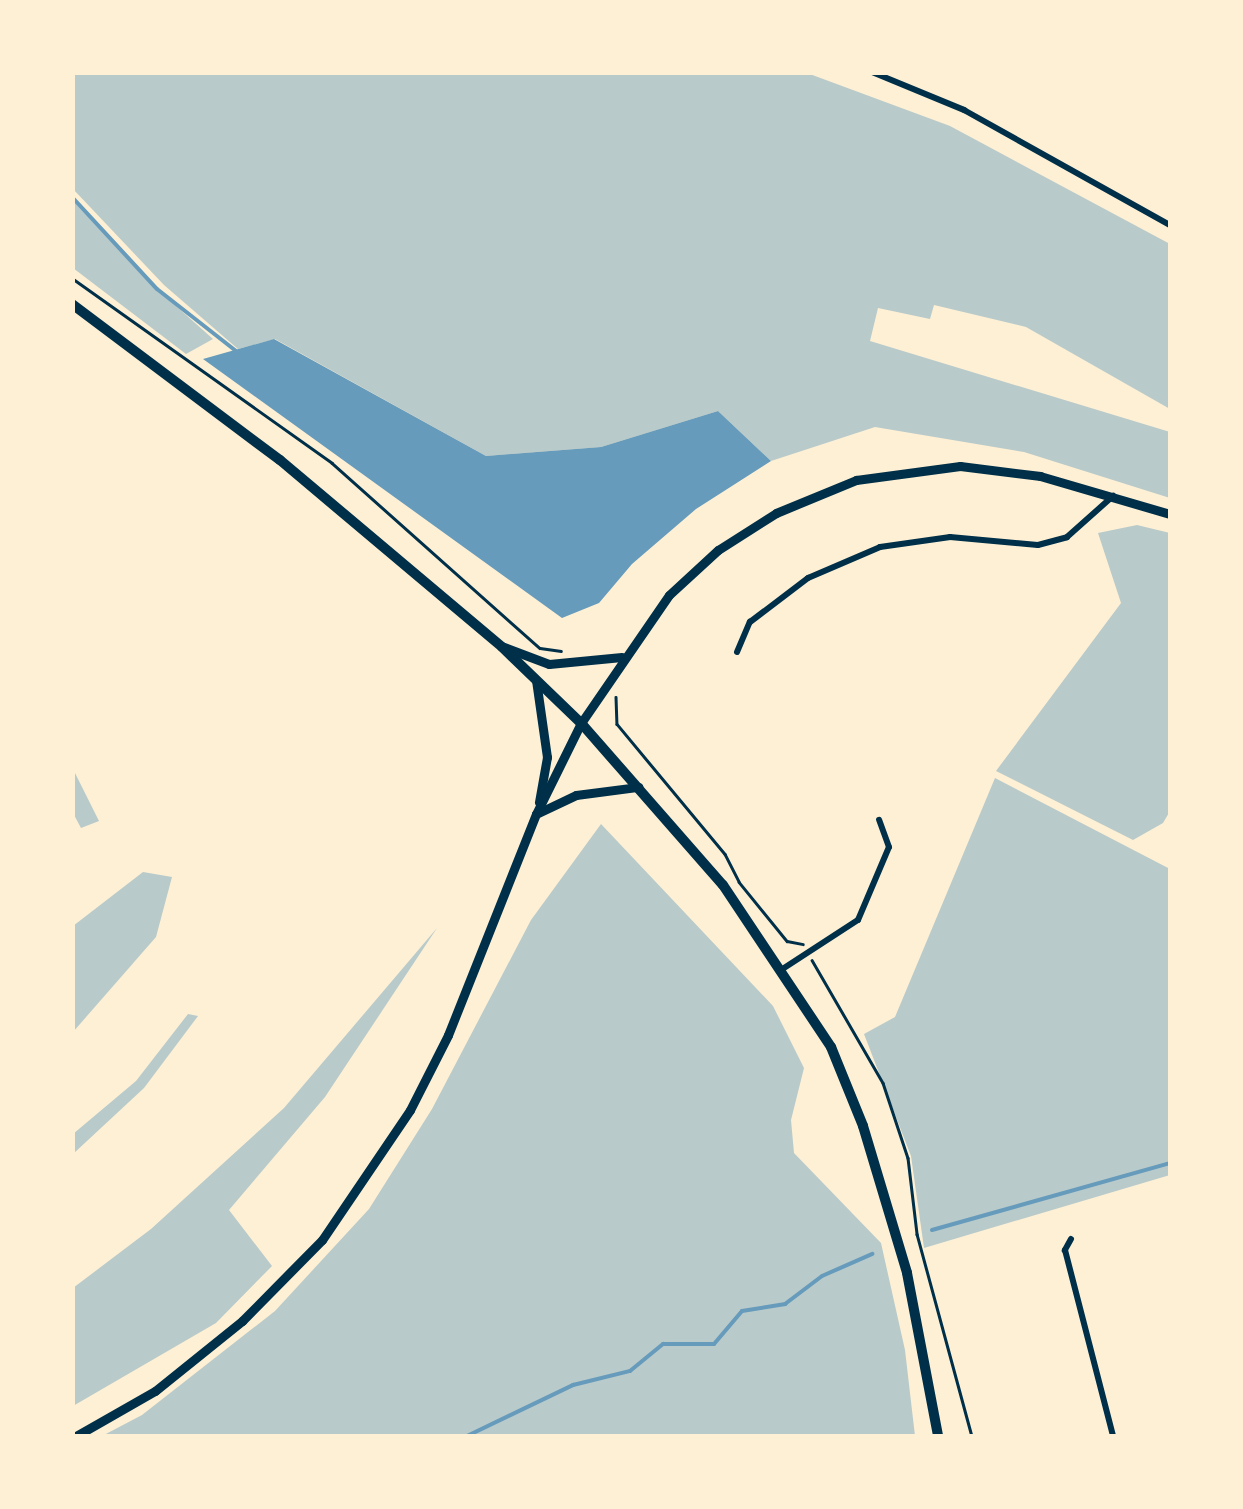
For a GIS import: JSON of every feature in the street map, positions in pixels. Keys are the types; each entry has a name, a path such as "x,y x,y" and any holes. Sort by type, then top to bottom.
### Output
{"main road":[{"path":"72,304 280,460 502,647 581,724 638,787 784,968 831,1047 863,1126 907,1273 938,1436"}],"street":[{"path":"872,72 964,110 1170,225"},
{"path":"76,1436 155,1390 228,1333 322,1240 410,1110 448,1036 536,814 581,724 622,657 669,596 718,550 776,513 856,480 960,466 1040,476 1170,514"},
{"path":"738,652 750,622 808,578 880,547 950,537 1038,545 1067,537 1114,495"},
{"path":"502,647 549,664 622,657"},
{"path":"536,680 547,757 536,814"},
{"path":"536,814 576,795 638,787"},
{"path":"784,968 858,920 888,848 879,820"},
{"path":"1071,1239 1064,1250 1112,1436"}],"path":[{"path":"72,278 332,464 540,648 574,652"}],"shaded area":[{"path":"72,73 807,73 950,126 1170,244 1170,409 1026,327 934,305 930,319 878,308 870,341 1170,432 1170,498 1024,452 875,427 771,461 718,411 601,447 486,456 275,339 238,349 164,285 73,189"},
{"path":"72,197 157,289 213,339 186,354 73,268"},
{"path":"1137,525 1170,533 1170,811 1163,823 1133,840 996,771 1121,603 1098,533"},
{"path":"73,769 99,821 81,828 73,813"},
{"path":"995,778 1170,869 1170,1175 924,1248 911,1156 864,1034 895,1017"},
{"path":"601,824 773,1006 804,1068 791,1120 794,1153 881,1243 905,1350 915,1436 102,1436 142,1415 275,1311 369,1209 432,1109 531,920"},
{"path":"143,872 172,877 156,937 73,1032 73,926"},
{"path":"437,928 325,1097 229,1210 272,1266 216,1323 73,1406 73,1288 151,1229 284,1108"},
{"path":"188,1014 198,1016 144,1088 73,1154 73,1134 136,1081"}],"water":[{"path":"274,339 486,456 601,447 718,411 771,461 696,509 632,564 599,603 562,618 203,359"}],"waterway":[{"path":"72,197 157,289 236,351"},
{"path":"932,1230 1170,1163"},
{"path":"467,1436 573,1385 630,1371 663,1344 714,1344 742,1311 785,1304 822,1276 872,1254"}]}
